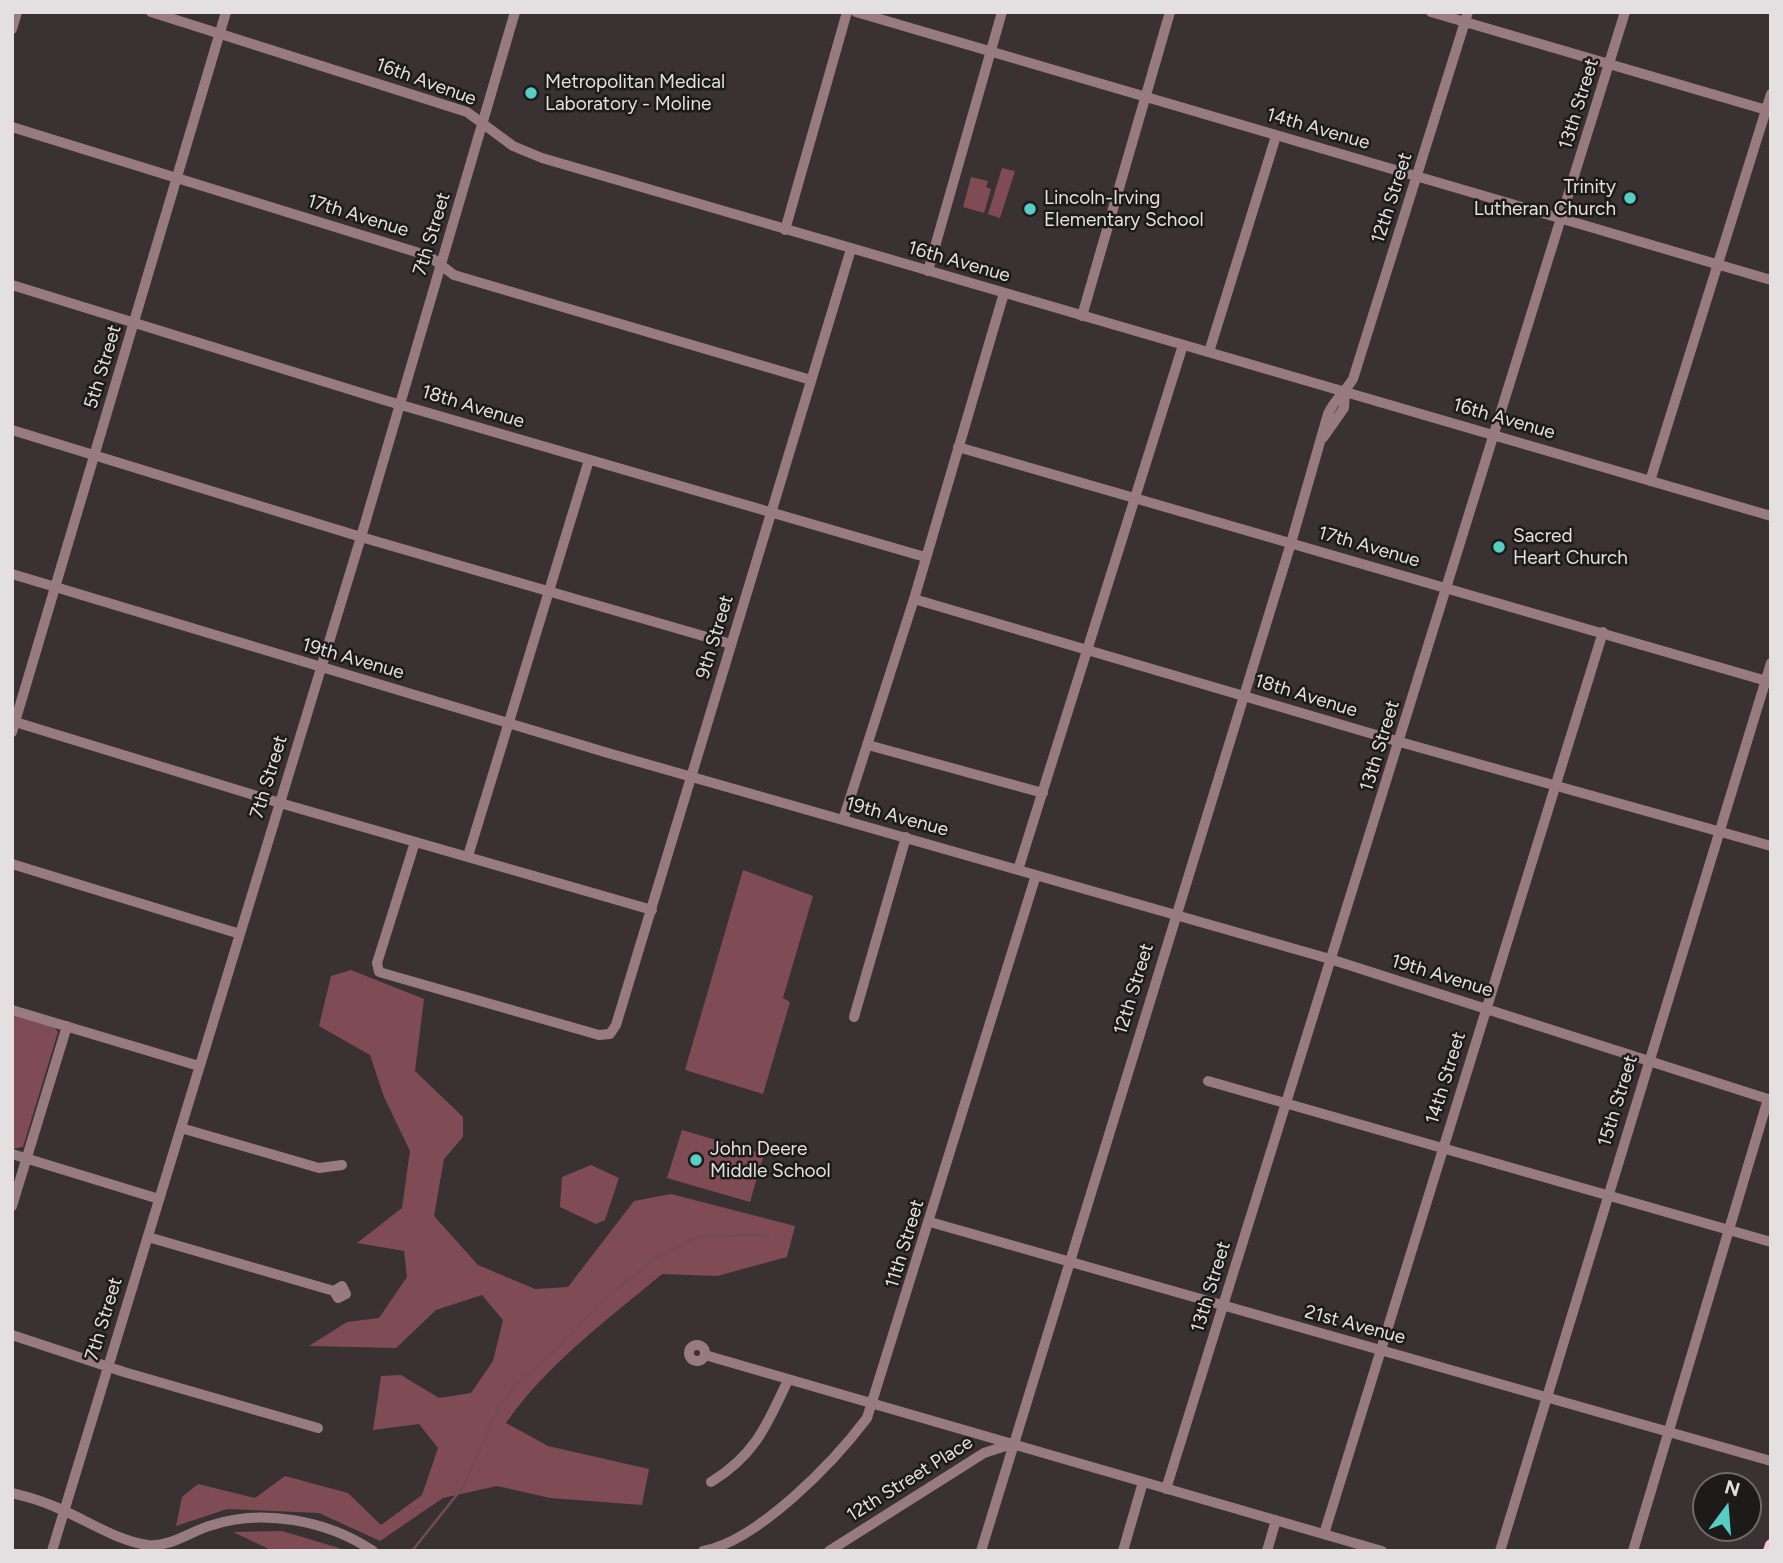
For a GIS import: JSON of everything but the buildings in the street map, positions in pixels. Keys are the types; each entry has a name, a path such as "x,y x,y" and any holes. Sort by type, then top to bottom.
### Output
{"main road":[{"path":"1769,1551 1771,1545"}],"street":[{"path":"12,29 17,12"},
{"name":"16th Avenue","path":"151,12 446,104 467,112 513,146 542,158 1771,516"},
{"name":"5th Street","path":"13,725 226,12"},
{"name":"7th Street","path":"52,1551 361,537 515,12"},
{"path":"785,230 847,12"},
{"name":"14th Avenue","path":"856,12 1771,280"},
{"path":"928,271 1002,12"},
{"path":"1082,316 1170,12"},
{"path":"1431,12 1466,17 1610,64 1768,110"},
{"name":"13th Street","path":"1167,1489 1625,12"},
{"name":"12th Street","path":"981,1551 1175,915 1292,543 1332,403 1345,392 1353,379 1466,17"},
{"path":"1650,481 1771,94"},
{"name":"17th Avenue","path":"12,127 429,256 454,275 811,380"},
{"path":"1209,352 1276,136"},
{"name":"9th Street","path":"415,842 377,963 379,972 599,1035 610,1034 616,1025 652,910 851,249"},
{"name":"18th Avenue","path":"12,285 399,404 925,557"},
{"path":"843,820 914,599 1004,293"},
{"path":"1018,870 1182,345"},
{"path":"12,430 361,537 732,644"},
{"name":"17th Avenue","path":"958,447 1768,681"},
{"path":"468,856 589,460"},
{"name":"19th Avenue","path":"12,574 508,723 1330,959 1770,1099"},
{"name":"18th Avenue","path":"914,599 1400,742 1771,846"},
{"name":"14th Street","path":"1324,1534 1603,632"},
{"name":"15th Street","path":"1500,1551 1648,1061 1768,681 1771,663"},
{"path":"13,725 652,910"},
{"path":"868,745 1043,793"},
{"path":"854,1017 906,837"},
{"path":"12,864 240,934"},
{"name":"11th Street","path":"703,1551 728,1544 807,1485 843,1449 874,1404 1036,875"},
{"path":"12,1010 199,1066"},
{"path":"12,1206 66,1026"},
{"path":"1208,1081 1771,1242"},
{"path":"1633,1551 1728,1229 1770,1099"},
{"path":"181,1128 318,1168 342,1165"},
{"path":"12,1154 159,1199"},
{"name":"21st Avenue","path":"930,1222 1771,1461"},
{"path":"148,1237 334,1291"},
{"path":"12,1335 318,1428"},
{"path":"705,1355 1382,1551"},
{"path":"711,1482 749,1453 760,1439 788,1380"},
{"name":"12th Street Place","path":"829,1551 984,1453 1012,1444"},
{"path":"1123,1551 1143,1482"},
{"path":"12,1493 156,1548 227,1520 265,1517 290,1519 333,1531 358,1540 373,1551"},
{"path":"1267,1551 1276,1520"}],"shaded area":[{"path":"1002,168 1015,171 1000,218 988,214"},
{"path":"971,177 988,181 986,187 991,189 984,213 963,207"},
{"path":"743,870 813,896 783,998 790,1002 763,1094 685,1070"},
{"path":"351,970 424,999 415,1071 463,1117 463,1137 444,1159 434,1216 478,1265 535,1289 568,1287 634,1201 671,1194 795,1226 787,1257 717,1276 662,1274 559,1362 522,1401 506,1423 548,1446 649,1469 642,1505 550,1498 497,1486 443,1498 380,1541 319,1513 227,1509 176,1526 182,1497 198,1484 255,1498 285,1476 348,1493 381,1525 422,1495 438,1448 419,1424 373,1430 381,1376 401,1375 439,1398 471,1393 493,1361 503,1320 482,1295 436,1310 396,1348 309,1346 347,1322 379,1318 407,1277 404,1251 357,1243 402,1208 410,1151 384,1097 370,1055 319,1026 331,976"},
{"path":"12,1014 54,1027 58,1032 23,1147 12,1149"},
{"path":"682,1130 764,1154 750,1202 667,1178"},
{"path":"591,1165 619,1178 605,1220 596,1224 560,1207 562,1177"},
{"path":"282,1531 343,1551 273,1551 233,1532"}],"waterway":[{"path":"412,1551 463,1487 500,1405 516,1384 553,1353 608,1296 651,1262 687,1241 702,1236 769,1235"}],"place":[{"name":"Metropolitan Medical Laboratory - Moline","path":"531,93"},
{"name":"Trinity Lutheran Church","path":"1630,198"},
{"name":"Lincoln-Irving Elementary School","path":"1030,209"},
{"name":"Sacred Heart Church","path":"1499,547"},
{"name":"John Deere Middle School","path":"696,1160"}]}
